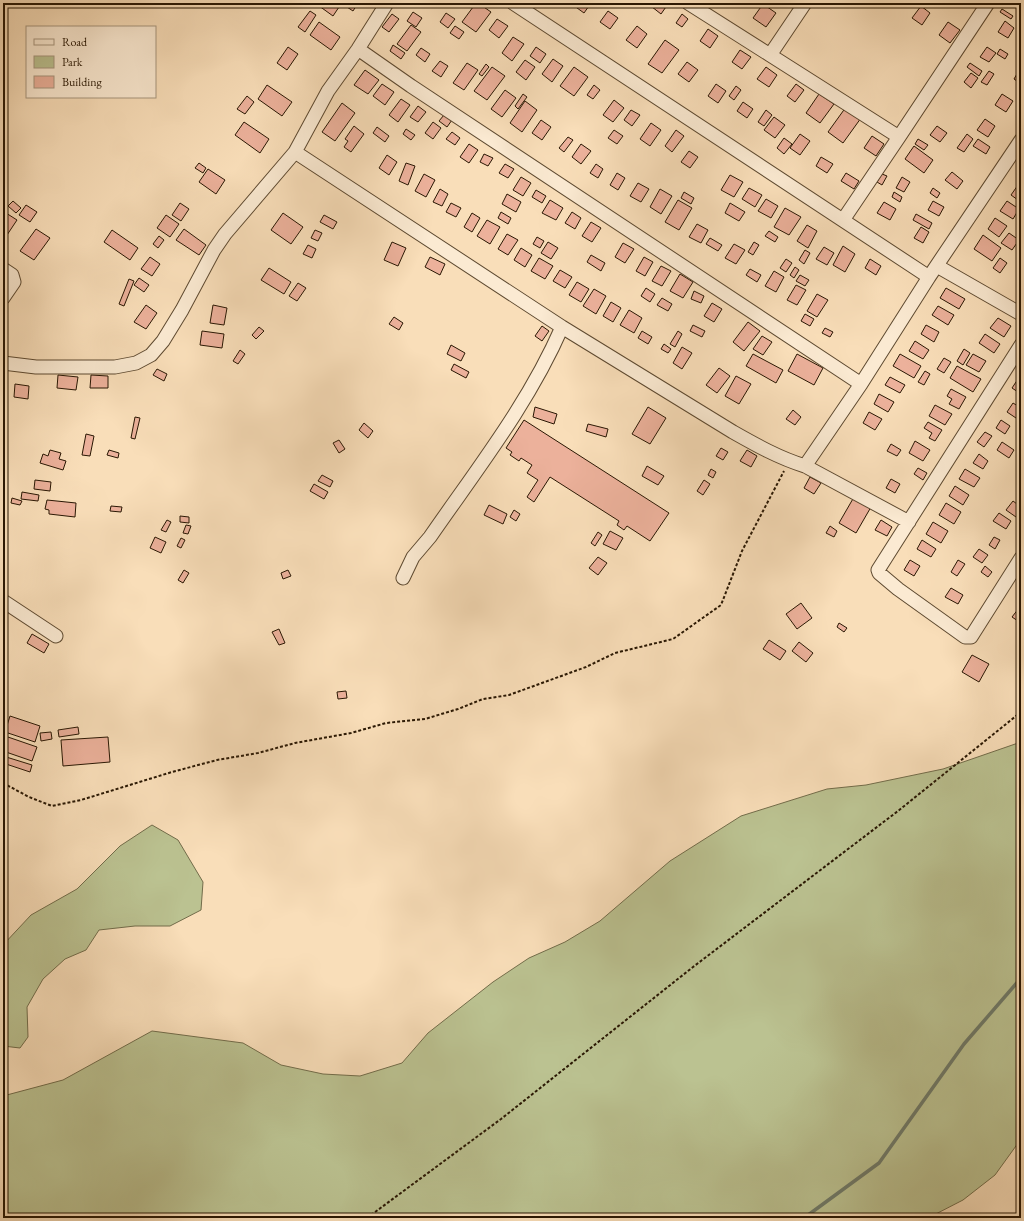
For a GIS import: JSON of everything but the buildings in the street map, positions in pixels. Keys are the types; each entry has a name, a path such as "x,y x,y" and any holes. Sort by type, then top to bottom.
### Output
{"street":[{"path":"3,363 36,367 115,367 136,363 151,355 163,341 182,310 201,273 218,245 295,152 328,91 358,49 387,3"},
{"path":"513,3 929,277"},
{"path":"770,55 805,3"},
{"path":"843,220 988,3"},
{"path":"692,4 899,137"},
{"path":"358,49 411,86 861,384"},
{"path":"805,466 861,384 929,277 1021,140"},
{"path":"295,152 562,327 733,432 789,461 805,466 909,522"},
{"path":"937,266 1021,314"},
{"path":"3,269 12,275 14,282 3,298"},
{"path":"403,578 413,557 430,537 525,399 550,353 562,327"},
{"path":"1021,345 878,570 879,573 898,589 940,620 968,638 971,637 1021,558"},
{"path":"3,601 56,636"}],"path":[{"path":"3,783 29,797 52,806 81,800 217,760 351,732 386,722 426,719 483,699 509,695 586,668 615,653 673,639 721,605 742,551 789,461"},
{"path":"367,1218 501,1119 693,967 898,811 1021,712"}],"green space":[{"path":"1021,742 1021,1139 995,1175 963,1200 928,1218 3,1218 3,1096 63,1080 152,1031 243,1043 281,1065 323,1074 360,1076 402,1063 428,1033 493,982 529,958 565,942 600,921 670,861 741,816 827,789 866,785 943,769"},
{"path":"152,825 178,840 203,882 201,910 170,926 135,926 99,930 86,950 65,959 43,979 27,1007 28,1037 20,1048 3,1046 3,945 31,915 77,889 120,846"}],"waterway":[{"path":"804,1218 879,1163 964,1044 1021,978"}]}
